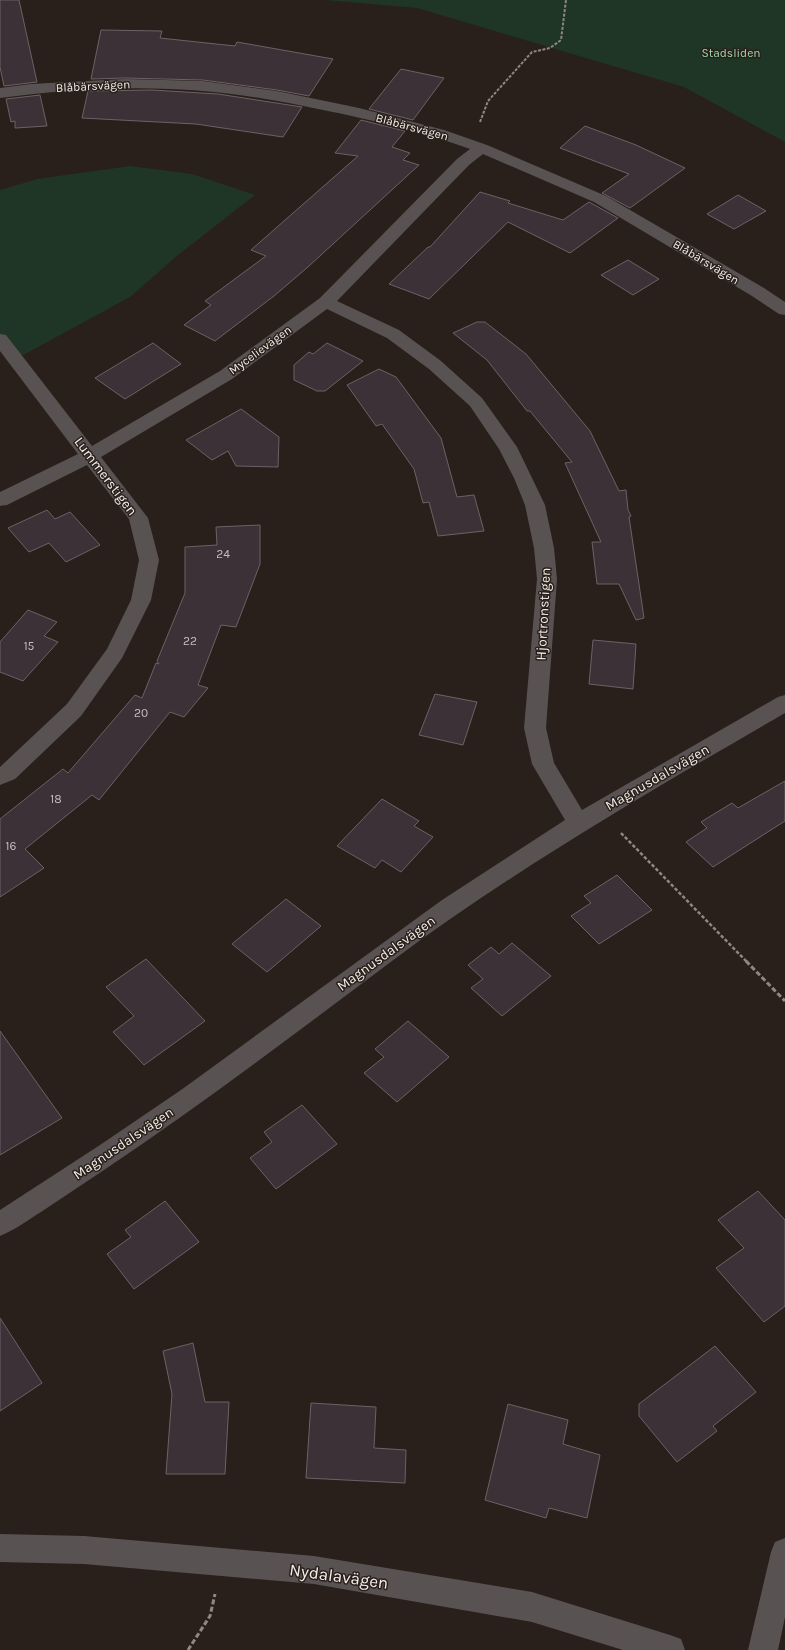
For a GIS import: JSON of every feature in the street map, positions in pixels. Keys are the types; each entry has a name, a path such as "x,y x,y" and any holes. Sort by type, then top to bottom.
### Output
{"street":[{"name":"Blåbärsvägen","path":"0,93 31,89 125,84 203,86 277,96 359,113 439,133 480,148 600,199 758,292 785,310"},
{"name":"Mycelievägen","path":"0,500 91,455 226,375 326,302 463,162 480,148"},
{"name":"Hjortronstigen","path":"326,302 392,334 435,365 476,402 508,448 523,478 535,505 544,548 547,579 535,728 537,743 543,764 578,823"},
{"name":"Lummerstigen","path":"0,339 91,455 138,518 149,560 141,600 115,653 74,710 7,773 0,777"},
{"name":"Magnusdalsvägen","path":"0,1224 122,1145 218,1078 394,946 483,883 578,823 785,703"},
{"name":"Nydalavägen","path":"0,1548 84,1550 314,1570 532,1607 670,1650"},
{"path":"763,1650 785,1552"}],"path":[{"path":"480,148 479,124 488,101 532,52 550,48 561,40 566,0"},
{"path":"599,811 785,1001"},
{"path":"188,1650 210,1616 223,1563"}],"green space":[{"name":"Stadsliden","path":"325,0 785,0 785,142 684,87 417,8"},
{"path":"130,166 192,174 255,195 178,255 130,297 16,359 0,339 0,190 37,179"}],"building":[{"path":"0,0 19,0 37,82 4,86 0,67"},
{"path":"101,30 162,31 160,38 235,46 237,42 333,59 309,96 203,80 125,78 91,79"},
{"path":"401,69 444,78 413,120 369,109"},
{"path":"152,90 218,94 302,107 283,137 196,124 82,118 88,91"},
{"path":"40,95 47,126 15,128 15,121 11,122 6,99"},
{"path":"361,120 405,131 392,147 410,153 403,160 419,165 309,266 274,296 215,341 184,325 211,305 205,301 266,256 251,250 358,156 335,153"},
{"path":"585,126 636,145 685,168 630,208 602,193 629,174 560,148"},
{"path":"480,192 510,201 508,203 563,220 589,202 618,218 570,253 508,222 429,299 389,284 428,247 430,247"},
{"path":"738,195 766,211 734,229 707,214"},
{"path":"628,260 659,279 633,295 601,275"},
{"path":"477,322 485,322 526,354 590,431 619,491 626,490 628,510 631,516 629,517 644,618 636,620 619,584 597,584 592,542 601,542 565,463 572,462 530,411 527,411 487,360 453,333"},
{"path":"153,343 181,364 125,399 95,378"},
{"path":"327,343 363,361 325,391 317,391 294,380 294,365 309,352 313,354"},
{"path":"379,369 396,377 441,438 457,497 474,495 484,531 438,536 429,502 423,503 414,469 382,424 376,426 347,385"},
{"path":"241,409 279,437 278,467 236,466 228,451 212,460 186,440"},
{"path":"47,510 55,519 70,512 100,545 66,562 49,543 29,552 8,528"},
{"path":"260,525 260,564 236,627 221,625 198,685 208,688 184,717 170,712 99,800 92,795 25,849 44,868 0,897 0,819 63,769 68,773 135,695 142,698 156,663 159,664 157,661 185,593 185,547 217,545 216,527"},
{"path":"28,610 57,622 44,636 58,642 23,681 0,672 0,642"},
{"path":"593,640 636,644 633,689 589,684"},
{"path":"435,694 477,702 463,745 419,735"},
{"path":"785,781 785,821 713,867 686,842 707,828 701,822 732,803 738,808"},
{"path":"382,799 419,821 414,826 433,837 401,872 382,860 375,868 337,846"},
{"path":"617,875 652,910 599,944 571,916 591,903 584,896"},
{"path":"286,899 321,926 267,972 232,944"},
{"path":"512,943 551,976 502,1016 471,988 483,979 468,965 491,947 499,954"},
{"path":"146,959 205,1021 144,1065 113,1032 134,1016 106,987"},
{"path":"408,1021 449,1057 397,1102 364,1073 384,1057 375,1049"},
{"path":"0,1031 62,1118 0,1155"},
{"path":"302,1105 337,1144 276,1189 250,1158 272,1142 264,1132"},
{"path":"758,1191 785,1220 785,1306 764,1322 716,1268 744,1248 718,1220"},
{"path":"165,1201 199,1242 134,1289 107,1254 131,1237 125,1230"},
{"path":"0,1318 42,1383 0,1411"},
{"path":"193,1343 205,1402 229,1402 225,1474 166,1474 172,1394 163,1351"},
{"path":"715,1346 756,1392 713,1426 717,1431 677,1462 639,1416 639,1404"},
{"path":"311,1403 376,1407 374,1448 406,1450 405,1483 306,1478"},
{"path":"508,1404 568,1420 563,1444 600,1455 587,1518 549,1508 546,1518 485,1500"}]}
